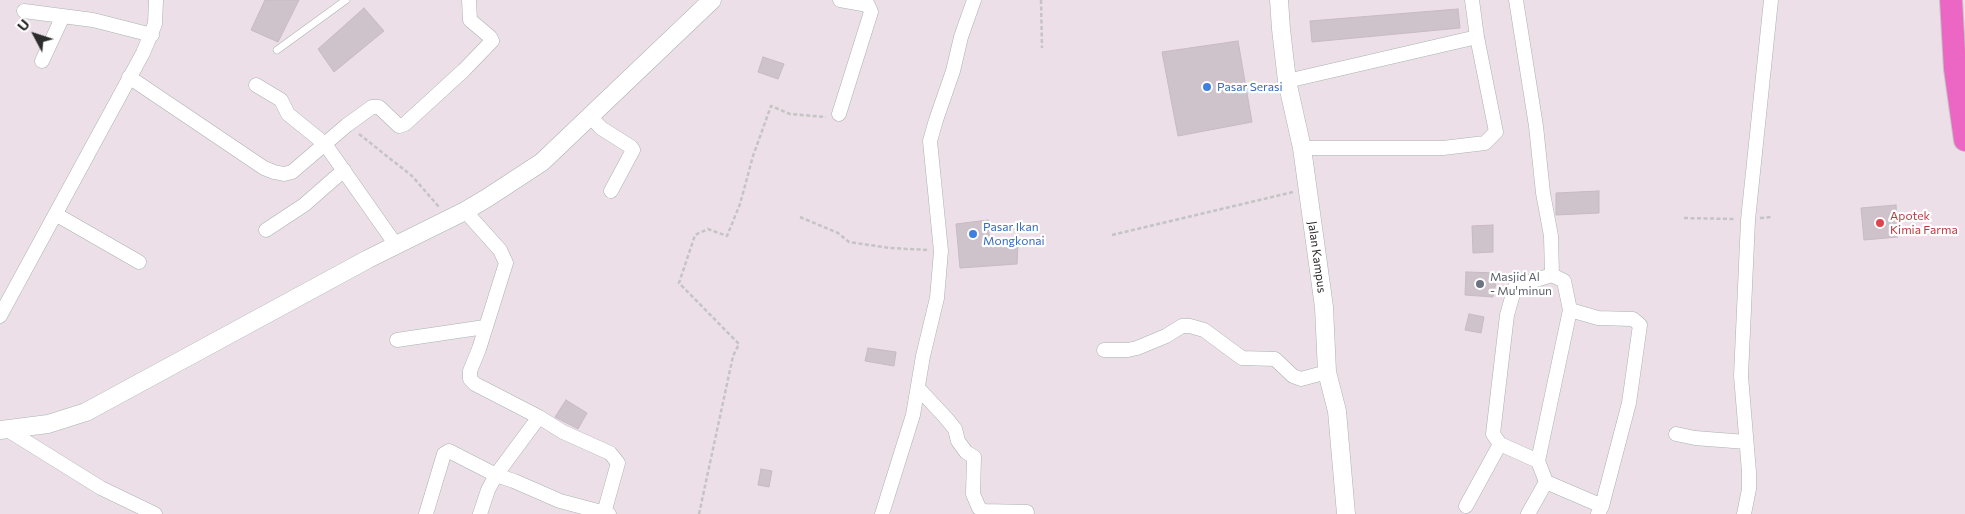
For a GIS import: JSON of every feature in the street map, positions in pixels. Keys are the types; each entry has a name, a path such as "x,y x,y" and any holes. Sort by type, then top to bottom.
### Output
{"highway":[{"path":"1952,0 1955,70 1965,140"}],"street":[{"path":"0,316 57,215 152,35 155,24 156,0"},
{"path":"129,78 264,168 284,174 292,172 347,125 372,107 379,107 399,126 405,124 481,54 492,41 490,37 470,20 469,0"},
{"path":"3,430 48,424 86,412 249,323 457,215 523,176 542,162 591,117 712,0"},
{"path":"839,114 871,12 868,4 840,0"},
{"path":"882,514 913,415 937,298 941,251 930,141 974,0"},
{"name":"Jalan Kampus","path":"1280,0 1281,29 1287,81 1302,148 1324,307 1327,372 1337,411 1346,514"},
{"path":"1302,148 1443,148 1485,143 1496,132 1477,37 1472,0"},
{"path":"1516,0 1551,236 1552,275"},
{"path":"1744,514 1749,489 1741,376 1748,220 1771,0"},
{"path":"24,11 120,26 152,35"},
{"path":"42,61 63,16"},
{"path":"1287,81 1477,37"},
{"path":"256,85 281,100 288,114 325,144 396,245"},
{"path":"591,117 601,128 633,150 611,191"},
{"path":"266,230 304,205 344,170"},
{"path":"57,215 139,262"},
{"path":"426,514 446,451 496,475 560,501 607,513 618,463 610,453 563,432 539,416 475,384 470,379 470,371 506,263 500,250 457,215"},
{"path":"1538,461 1500,444 1493,434 1507,315 1511,298 1518,280 1529,282 1552,275 1564,281 1570,310 1538,461 1546,482 1600,510 1629,403 1640,325 1633,319 1598,318 1570,310"},
{"path":"1104,350 1137,348 1166,336 1182,326 1190,326 1204,330 1242,358 1275,359 1293,376 1301,379 1327,372"},
{"path":"397,340 485,327"},
{"path":"919,389 955,429 958,441 966,452 974,458 973,494 979,508 984,511 1027,512"},
{"path":"480,514 488,490 496,475 539,416"},
{"path":"3,430 101,488 155,514"},
{"path":"1676,434 1695,438 1746,442"},
{"path":"1466,506 1500,444"},
{"path":"1528,514 1546,482"}],"lane":[{"path":"278,50 346,0"}],"path":[{"path":"1040,0 1042,48"},
{"path":"699,514 733,356 739,344 679,283 695,235 708,229 726,236 740,204 753,156 771,106 790,114 830,118 836,117 839,114"},
{"path":"347,125 412,176 457,215"},
{"path":"1112,235 1307,189"},
{"path":"800,217 838,233 849,242 890,248 941,251"},
{"path":"1684,218 1748,220 1771,218"}],"building":[{"path":"265,0 299,0 278,42 251,30"},
{"path":"364,8 384,31 334,72 318,49"},
{"path":"1458,9 1460,28 1312,42 1310,21"},
{"name":"Pasar Serasi","path":"1238,41 1252,122 1178,136 1162,52"},
{"path":"763,57 784,64 778,79 758,72"},
{"path":"1599,191 1599,213 1556,215 1556,193"},
{"name":"Apotek Kimia Farma","path":"1896,205 1898,237 1864,240 1861,208"},
{"name":"Pasar Ikan Mongkonai","path":"988,220 990,246 1018,244 1017,264 960,268 956,224"},
{"path":"1493,225 1493,252 1473,253 1472,226"},
{"name":"Masjid Al - Mu'minun","path":"1466,272 1498,273 1493,297 1465,295"},
{"path":"1469,314 1484,317 1481,333 1465,330"},
{"path":"868,348 896,352 894,366 865,361"},
{"path":"566,400 587,413 578,429 555,417"},
{"path":"761,469 772,471 769,487 758,485"}],"place":[{"name":"Pasar Serasi","path":"1207,87"},
{"name":"Apotek Kimia Farma","path":"1880,223"},
{"name":"Pasar Ikan Mongkonai","path":"973,234"},
{"name":"Masjid Al - Mu'minun","path":"1480,284"}]}
